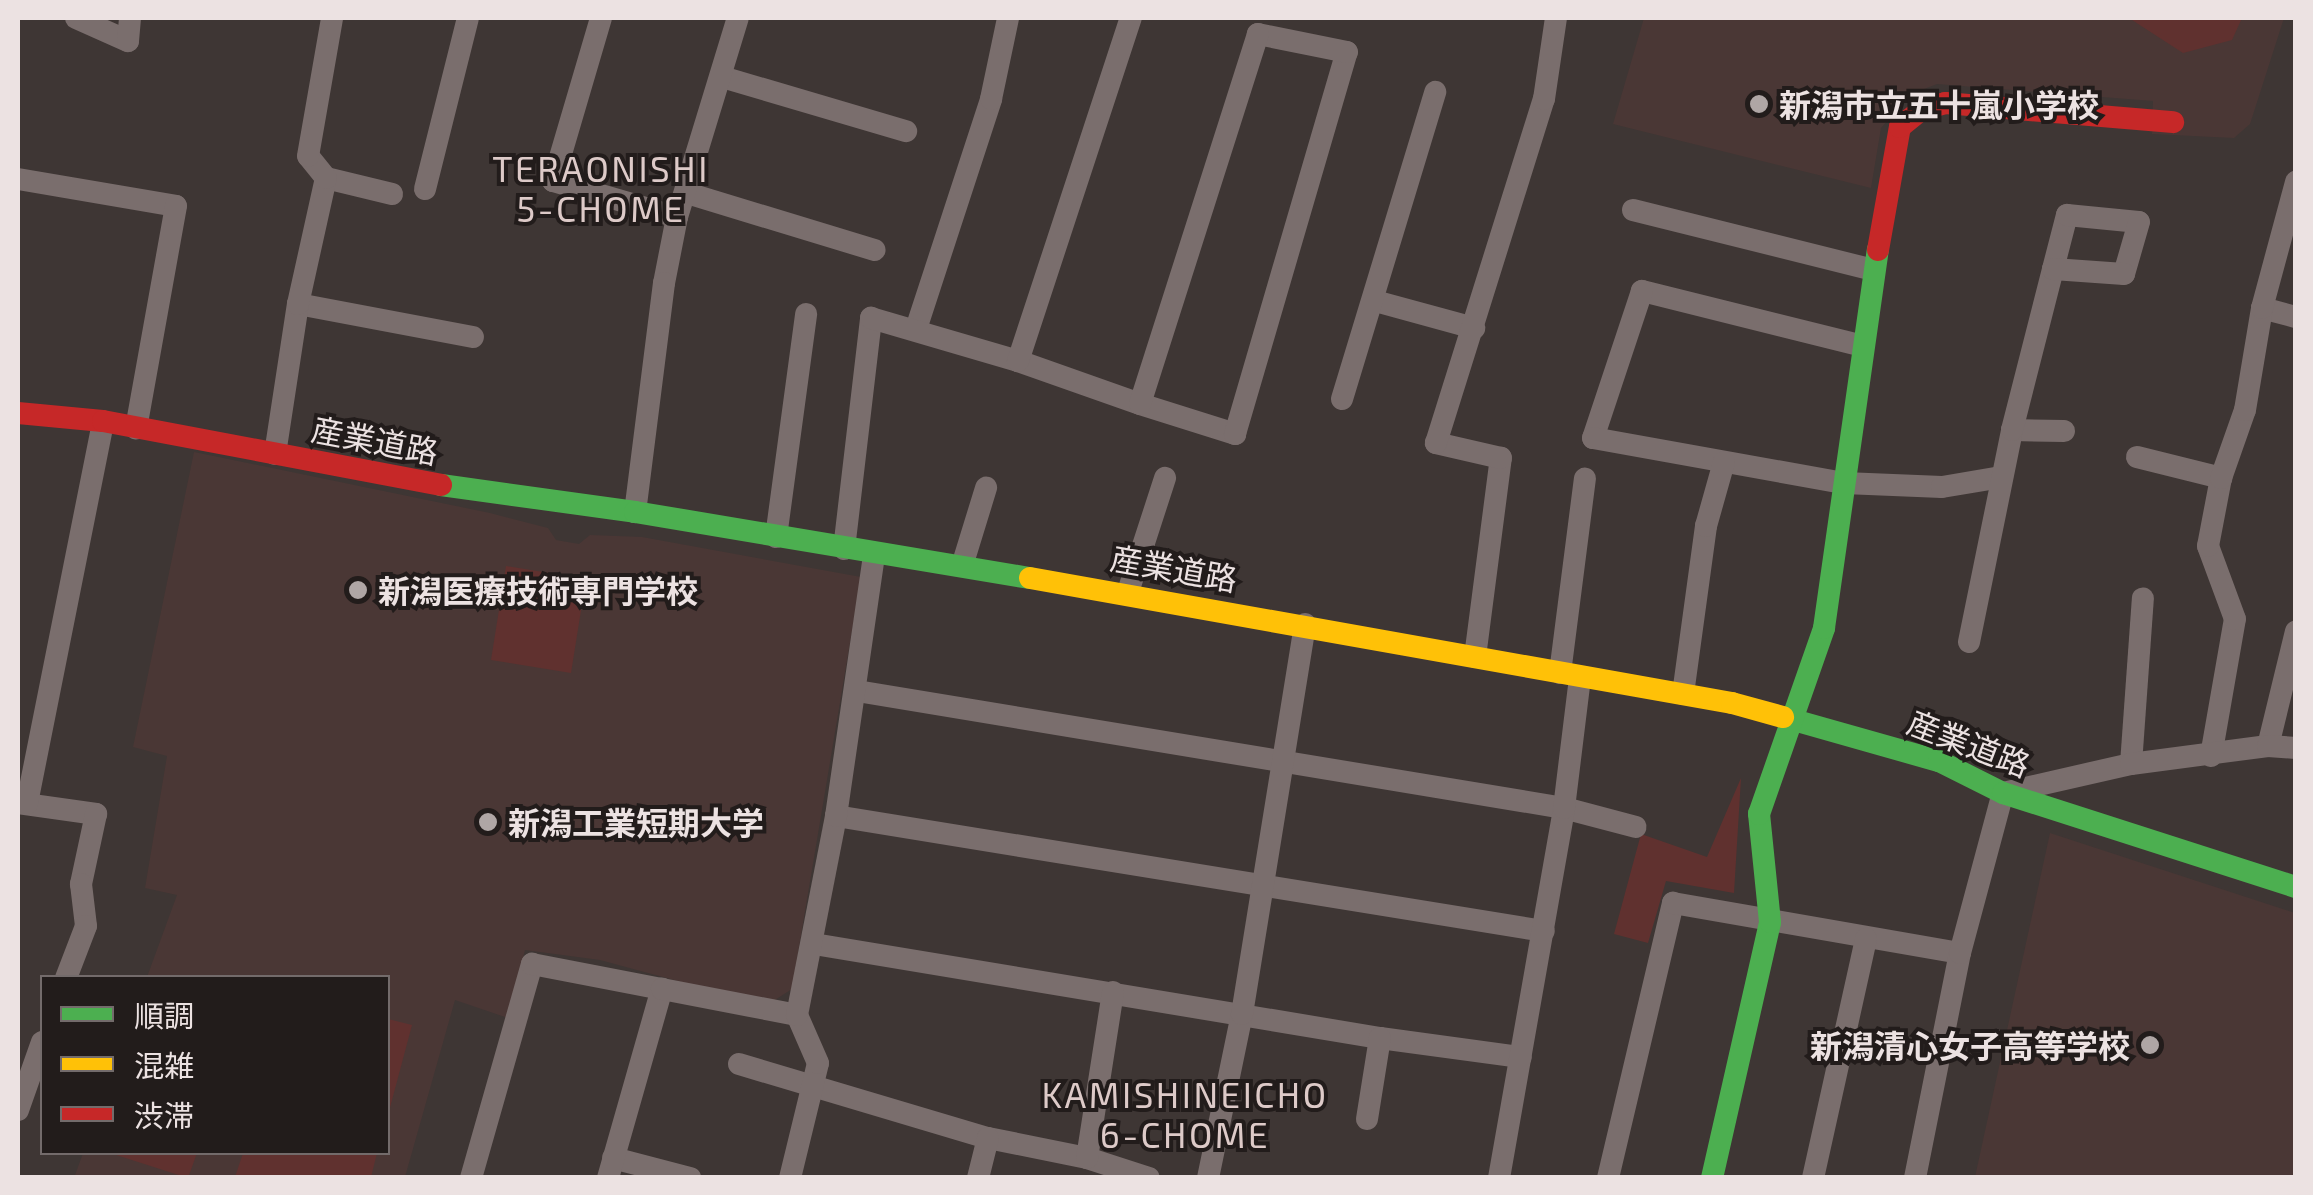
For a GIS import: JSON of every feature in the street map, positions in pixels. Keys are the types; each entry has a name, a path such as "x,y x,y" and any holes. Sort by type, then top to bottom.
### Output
{"street":[{"path":"76,18 128,41 130,18"},
{"path":"332,18 308,156 326,178 392,194"},
{"path":"426,189 468,18"},
{"path":"601,18 554,181 677,217"},
{"path":"635,512 664,284 677,217 738,18"},
{"path":"916,328 991,99 1008,18"},
{"path":"1018,362 1131,18"},
{"path":"1475,657 1501,458 1436,443 1544,99 1556,18"},
{"path":"844,549 871,318 916,328 1140,404 1235,434 1347,52 1258,34 1140,404"},
{"path":"722,77 906,131"},
{"path":"1342,400 1436,92"},
{"path":"1712,1178 1770,922 1759,814 1824,628 1874,270 1900,128 1921,110 1945,103 2174,122"},
{"path":"275,454 298,304 326,178"},
{"path":"18,179 176,206 136,428"},
{"path":"2211,756 2234,619 2208,546 2221,478 2245,410 2262,308 2295,184"},
{"path":"687,193 875,250"},
{"path":"1633,210 1874,270"},
{"path":"1969,642 2012,430 2053,270"},
{"path":"1863,346 1642,291 1593,438 1844,483 1942,487 2002,477"},
{"path":"1374,301 1474,328"},
{"path":"298,304 473,336"},
{"path":"2262,308 2296,317"},
{"path":"776,537 806,314"},
{"name":"産業道路","path":"18,413 102,422 486,494 635,512 874,555 1128,592 1732,703 1939,761 2003,792 2296,887"},
{"path":"67,975 86,926 81,884 96,814 22,803 102,422"},
{"path":"2012,430 2064,432"},
{"path":"2137,457 2221,478"},
{"path":"1683,694 1706,526 1724,462"},
{"path":"1128,592 1164,478"},
{"path":"1498,1178 1564,808 1586,479"},
{"path":"962,566 986,488"},
{"path":"790,1178 817,1084 818,1063 797,1015 814,944 857,691 874,555"},
{"path":"2131,764 2143,598"},
{"path":"1208,1178 1242,1014 1305,624"},
{"path":"2268,746 2296,631"},
{"path":"857,691 1564,808 1636,827"},
{"path":"1915,1178 1960,953 2003,792 2131,764 2268,746 2296,748"},
{"path":"836,816 1544,932"},
{"path":"1608,1178 1673,903 1960,953"},
{"path":"1813,1178 1866,939"},
{"path":"814,944 1380,1038 1521,1057"},
{"path":"471,1178 532,964 797,1015"},
{"path":"662,989 610,1168 690,1178"},
{"path":"1087,1158 1113,992"},
{"path":"1367,1119 1380,1038"},
{"path":"18,1110 40,1048"},
{"path":"739,1064 817,1084 988,1138 1087,1158 1149,1178"},
{"path":"978,1178 988,1138"}],"shaded area":[{"name":"新潟市立五十嵐小学校","path":"1644,18 2284,18 2250,124 2234,138 2152,134 2153,101 1937,84 1911,94 1881,128 1871,188 1613,124"},
{"path":"2129,18 2242,18 2232,40 2183,53"},
{"name":"新潟工業短期大学","path":"194,452 490,513 548,528 556,540 579,544 590,535 642,537 861,577 792,989 767,1005 600,960 525,950 508,1018 455,1000 405,1177 74,1178 82,1155 390,1155 390,975 148,975 177,895 145,888 167,756 133,747"},
{"path":"506,566 586,579 571,673 491,660"},
{"path":"1741,778 1734,893 1666,881 1648,943 1614,934 1641,834 1707,857"},
{"name":"新潟清心女子高等学校","path":"2050,833 2295,913 2295,1177 1975,1177"},
{"path":"390,1020 412,1025 390,1108"},
{"path":"116,1155 196,1155 188,1178"},
{"path":"242,1155 376,1155 371,1177 235,1177"}],"traffic: fast":[{"path":"1712,1178 1770,922 1759,814 1824,628 1878,250"},
{"path":"441,485 635,512 1030,578"},
{"path":"1783,717 1939,761 2003,793 2296,887"}],"traffic: slow":[{"path":"1030,578 1732,703 1783,717"}],"traffic: jam":[{"path":"1878,250 1900,127 1921,110 1945,103 2173,122"},
{"path":"18,413 103,421 441,485"}],"place":[{"name":"新潟市立五十嵐小学校","path":"1759,104"},
{"name":"新潟医療技術専門学校","path":"358,590"},
{"name":"新潟工業短期大学","path":"488,822"},
{"name":"新潟清心女子高等学校","path":"2150,1045"}],"district":[{"name":"TERAONISHI 5-CHOME","path":"601,188"},
{"name":"KAMISHINEICHO 6-CHOME","path":"1185,1114"}]}
